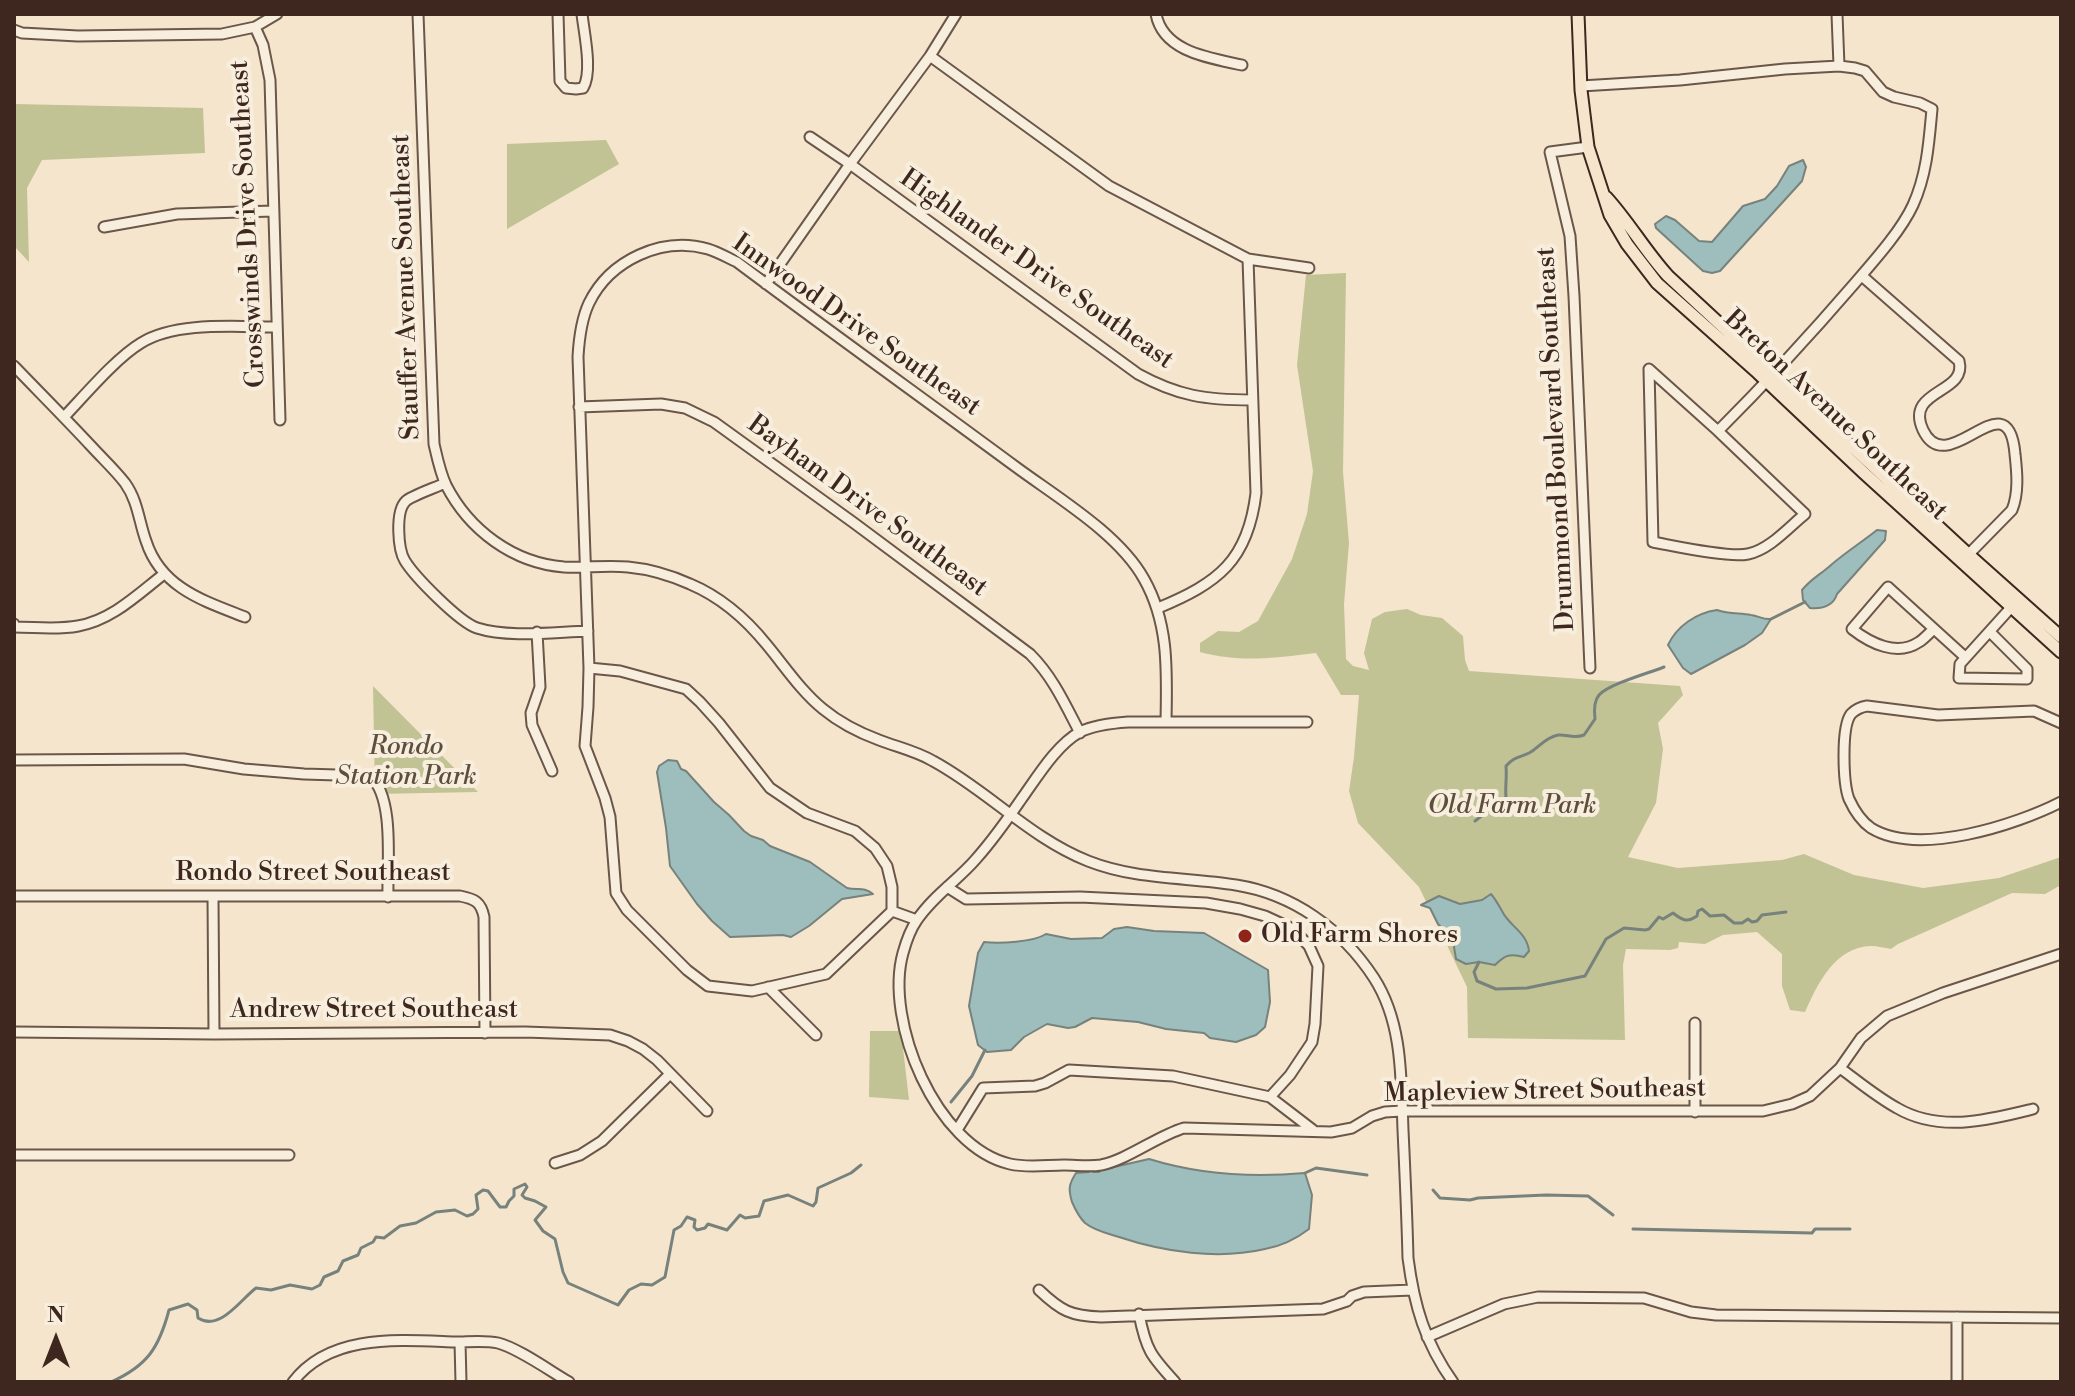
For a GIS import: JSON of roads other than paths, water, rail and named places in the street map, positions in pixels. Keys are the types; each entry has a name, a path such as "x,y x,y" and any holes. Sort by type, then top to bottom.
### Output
{"main road":[{"name":"Breton Avenue Southeast","path":"1578,14 1581,86 1588,147 1603,193 1649,255 1771,378 2015,603 2061,652"},
{"name":"Breton Avenue Southeast","path":"2015,603 2061,637"}],"street":[{"path":"14,30 78,36 222,34 255,27 277,14"},
{"name":"Stauffer Avenue Southeast","path":"418,14 434,444 445,483 473,523 497,545 540,563 564,567 649,570 706,592 746,622 804,692 829,713 856,730 931,760 1062,848 1088,861 1120,871 1237,885 1274,894 1328,926 1374,979 1388,1006 1399,1047 1412,1290 1427,1337 1453,1382"},
{"path":"558,14 560,81 566,88 576,89 583,88 587,83 582,14"},
{"path":"766,284 930,56 956,14"},
{"path":"1156,14 1163,33 1171,42 1242,65"},
{"path":"1837,14 1839,66"},
{"name":"Crosswinds Drive Southeast","path":"255,27 263,45 270,80 280,420"},
{"path":"930,56 1109,186 1248,259 1309,268"},
{"path":"1581,86 1839,66 1865,71 1883,92 1932,109 1926,167 1914,204 1862,276 1771,378 1718,431"},
{"name":"Highlander Drive Southeast","path":"810,137 1138,374 1164,388 1194,397 1252,400"},
{"name":"Drummond Boulevard Southeast","path":"1588,147 1550,152 1570,236 1590,668"},
{"path":"104,227 156,216 273,211"},
{"name":"Innwood Drive Southeast","path":"892,911 826,974 752,991 708,986 687,970 627,910 616,893 610,817 585,746 589,668 579,336 588,305 605,279 630,259 655,249 690,246 737,262 1114,541 1135,564 1158,608 1166,658 1166,721"},
{"path":"1158,608 1192,594 1216,577 1230,563 1250,525 1256,493 1248,259"},
{"path":"1862,276 1959,361 1960,374 1957,379 1931,396 1922,408 1921,423 1930,440 1949,446 1995,423 2006,427 2011,434 2015,458 2014,505 1965,558"},
{"path":"64,417 146,340 177,330 277,327"},
{"path":"14,366 126,485 135,502 147,546 164,574 198,599 245,617"},
{"path":"1649,369 1718,431 1805,514 1764,547 1747,554 1653,542 1649,369"},
{"name":"Bayham Drive Southeast","path":"579,407 661,404 685,408 714,422 1030,654 1056,685 1080,733"},
{"path":"445,483 406,501 400,512 400,552 458,617 479,629 497,632 588,631"},
{"path":"14,626 74,627 97,621 119,610 164,574"},
{"path":"1934,629 1917,644 1887,648 1869,642 1852,629 1888,587 1965,657"},
{"path":"1990,632 2027,669 2027,679 1959,678 1960,664 1965,657 2015,603"},
{"path":"537,632 540,687 531,713 532,725 552,771"},
{"path":"589,668 620,671 686,689 719,723 770,788 807,813 855,831 875,848 887,866 892,887 892,911 917,920"},
{"path":"2061,723 2034,711 1938,715 1867,706 1850,715 1845,726 1845,785 1854,808 1860,819 1872,828 1894,837 1938,840 2003,824 2061,802"},
{"path":"1080,733 1116,723 1307,722"},
{"name":"Mapleview Street Southeast","path":"1080,733 1046,765 980,855 917,920 909,934 900,964 902,1020 912,1056 925,1086 957,1130 983,1152 1010,1165 1100,1165 1184,1128 1331,1132 1352,1128 1385,1112 1763,1111 1810,1096 1840,1068 1861,1038 1887,1016 1943,993 2061,954"},
{"path":"14,760 184,759 244,769 370,776 378,783 385,801 388,897"},
{"path":"947,887 966,899 1080,897 1206,903 1265,916 1293,929 1309,946 1318,966 1315,1024 1312,1042 1290,1075 1270,1097"},
{"name":"Rondo Street Southeast","path":"14,896 460,896 474,899 482,906 484,917 485,1033"},
{"path":"213,897 214,1034"},
{"path":"768,987 816,1035"},
{"path":"1695,1023 1695,1112"},
{"name":"Andrew Street Southeast","path":"14,1032 564,1032 610,1035 643,1049 707,1111"},
{"path":"1840,1068 1899,1109 1938,1122 1977,1122 2033,1109"},
{"path":"957,1130 983,1088 1035,1086 1069,1070 1173,1076 1270,1097 1314,1131"},
{"path":"555,1163 591,1149 670,1074"},
{"path":"14,1155 289,1155"},
{"path":"1039,1290 1055,1305 1081,1317 1323,1309 1364,1292 1412,1290"},
{"path":"1427,1337 1504,1304 1538,1297 1644,1298 1691,1312 1716,1315 2061,1318"},
{"path":"1139,1314 1144,1342 1155,1361 1175,1382"},
{"path":"1957,1317 1957,1382"},
{"path":"293,1382 307,1367 340,1349 383,1341 498,1343 569,1382"},
{"path":"460,1342 461,1382"}],"water":[{"path":"1803,160 1806,167 1802,181 1720,271 1703,271 1656,228 1655,224 1666,216 1699,241 1712,242 1743,206 1765,199 1789,166"},
{"path":"1877,530 1886,531 1885,540 1833,602 1810,608 1803,600 1802,590"},
{"path":"1717,610 1771,619 1762,633 1745,645 1691,674 1683,668 1668,645 1676,632 1688,622"},
{"path":"668,760 677,761 681,769 751,836 810,862 847,888 863,889 873,894 842,899 791,937 730,937 697,904 670,866 657,772 659,766"},
{"path":"1491,894 1525,939 1529,951 1524,957 1508,956 1495,965 1479,962 1466,964 1456,959 1456,942 1438,924 1430,908 1421,905 1439,896 1460,904 1482,900"},
{"path":"1127,927 1204,933 1268,970 1270,1002 1265,1027 1256,1035 1236,1042 1210,1038 1204,1033 1138,1022 1092,1018 1068,1028 1047,1024 1024,1037 1011,1050 987,1052 978,1045 969,1006 978,953 984,942 1016,942 1046,934 1071,939 1102,938 1114,929"},
{"path":"1149,1159 1226,1174 1305,1173 1312,1195 1309,1229 1271,1248 1210,1254 1154,1247 1101,1232 1085,1223 1070,1194 1076,1173 1099,1172"}],"waterway":[{"path":"1771,619 1805,602"},
{"path":"1475,821 1506,797 1506,766 1512,760 1554,736 1584,735 1595,719 1599,695 1620,683 1664,667"},
{"path":"1479,962 1474,972 1477,981 1496,989 1527,988 1585,976 1606,939 1624,928 1649,929 1659,917 1663,919 1673,913 1687,920 1697,916 1702,909 1710,916 1724,915 1734,923 1742,923 1748,919 1757,921 1762,915 1786,912"},
{"path":"951,1102 972,1076 985,1050"},
{"path":"111,1382 134,1369 150,1354 161,1335 169,1310 188,1304 197,1310 198,1318 214,1321 230,1312 256,1288 271,1290 290,1285 312,1289 320,1285 324,1277 338,1271 343,1261 358,1255 361,1248 376,1237 384,1238 400,1226 416,1223 436,1212 455,1210 467,1216 473,1214 478,1209 476,1195 483,1190 488,1191 500,1207 506,1207 514,1196 514,1189 525,1184 527,1187 522,1195 546,1207 535,1220 543,1231 555,1239 568,1283 618,1305 629,1290 641,1284 652,1285 665,1277 674,1230 687,1217 695,1220 697,1230 708,1224 727,1230 740,1215 745,1218 759,1216 764,1201 788,1195 813,1206 818,1188 861,1165"},
{"path":"1305,1173 1316,1168 1367,1175"},
{"path":"1433,1190 1440,1198 1470,1200 1546,1195 1588,1196 1613,1215"},
{"path":"1633,1229 1812,1233 1815,1229 1850,1229"}],"place":[{"name":"Old Farm Shores","path":"1245,936"}],"park label":[{"name":"Rondo Station Park","path":"406,763"},
{"name":"Old Farm Park","path":"1512,807"}]}
